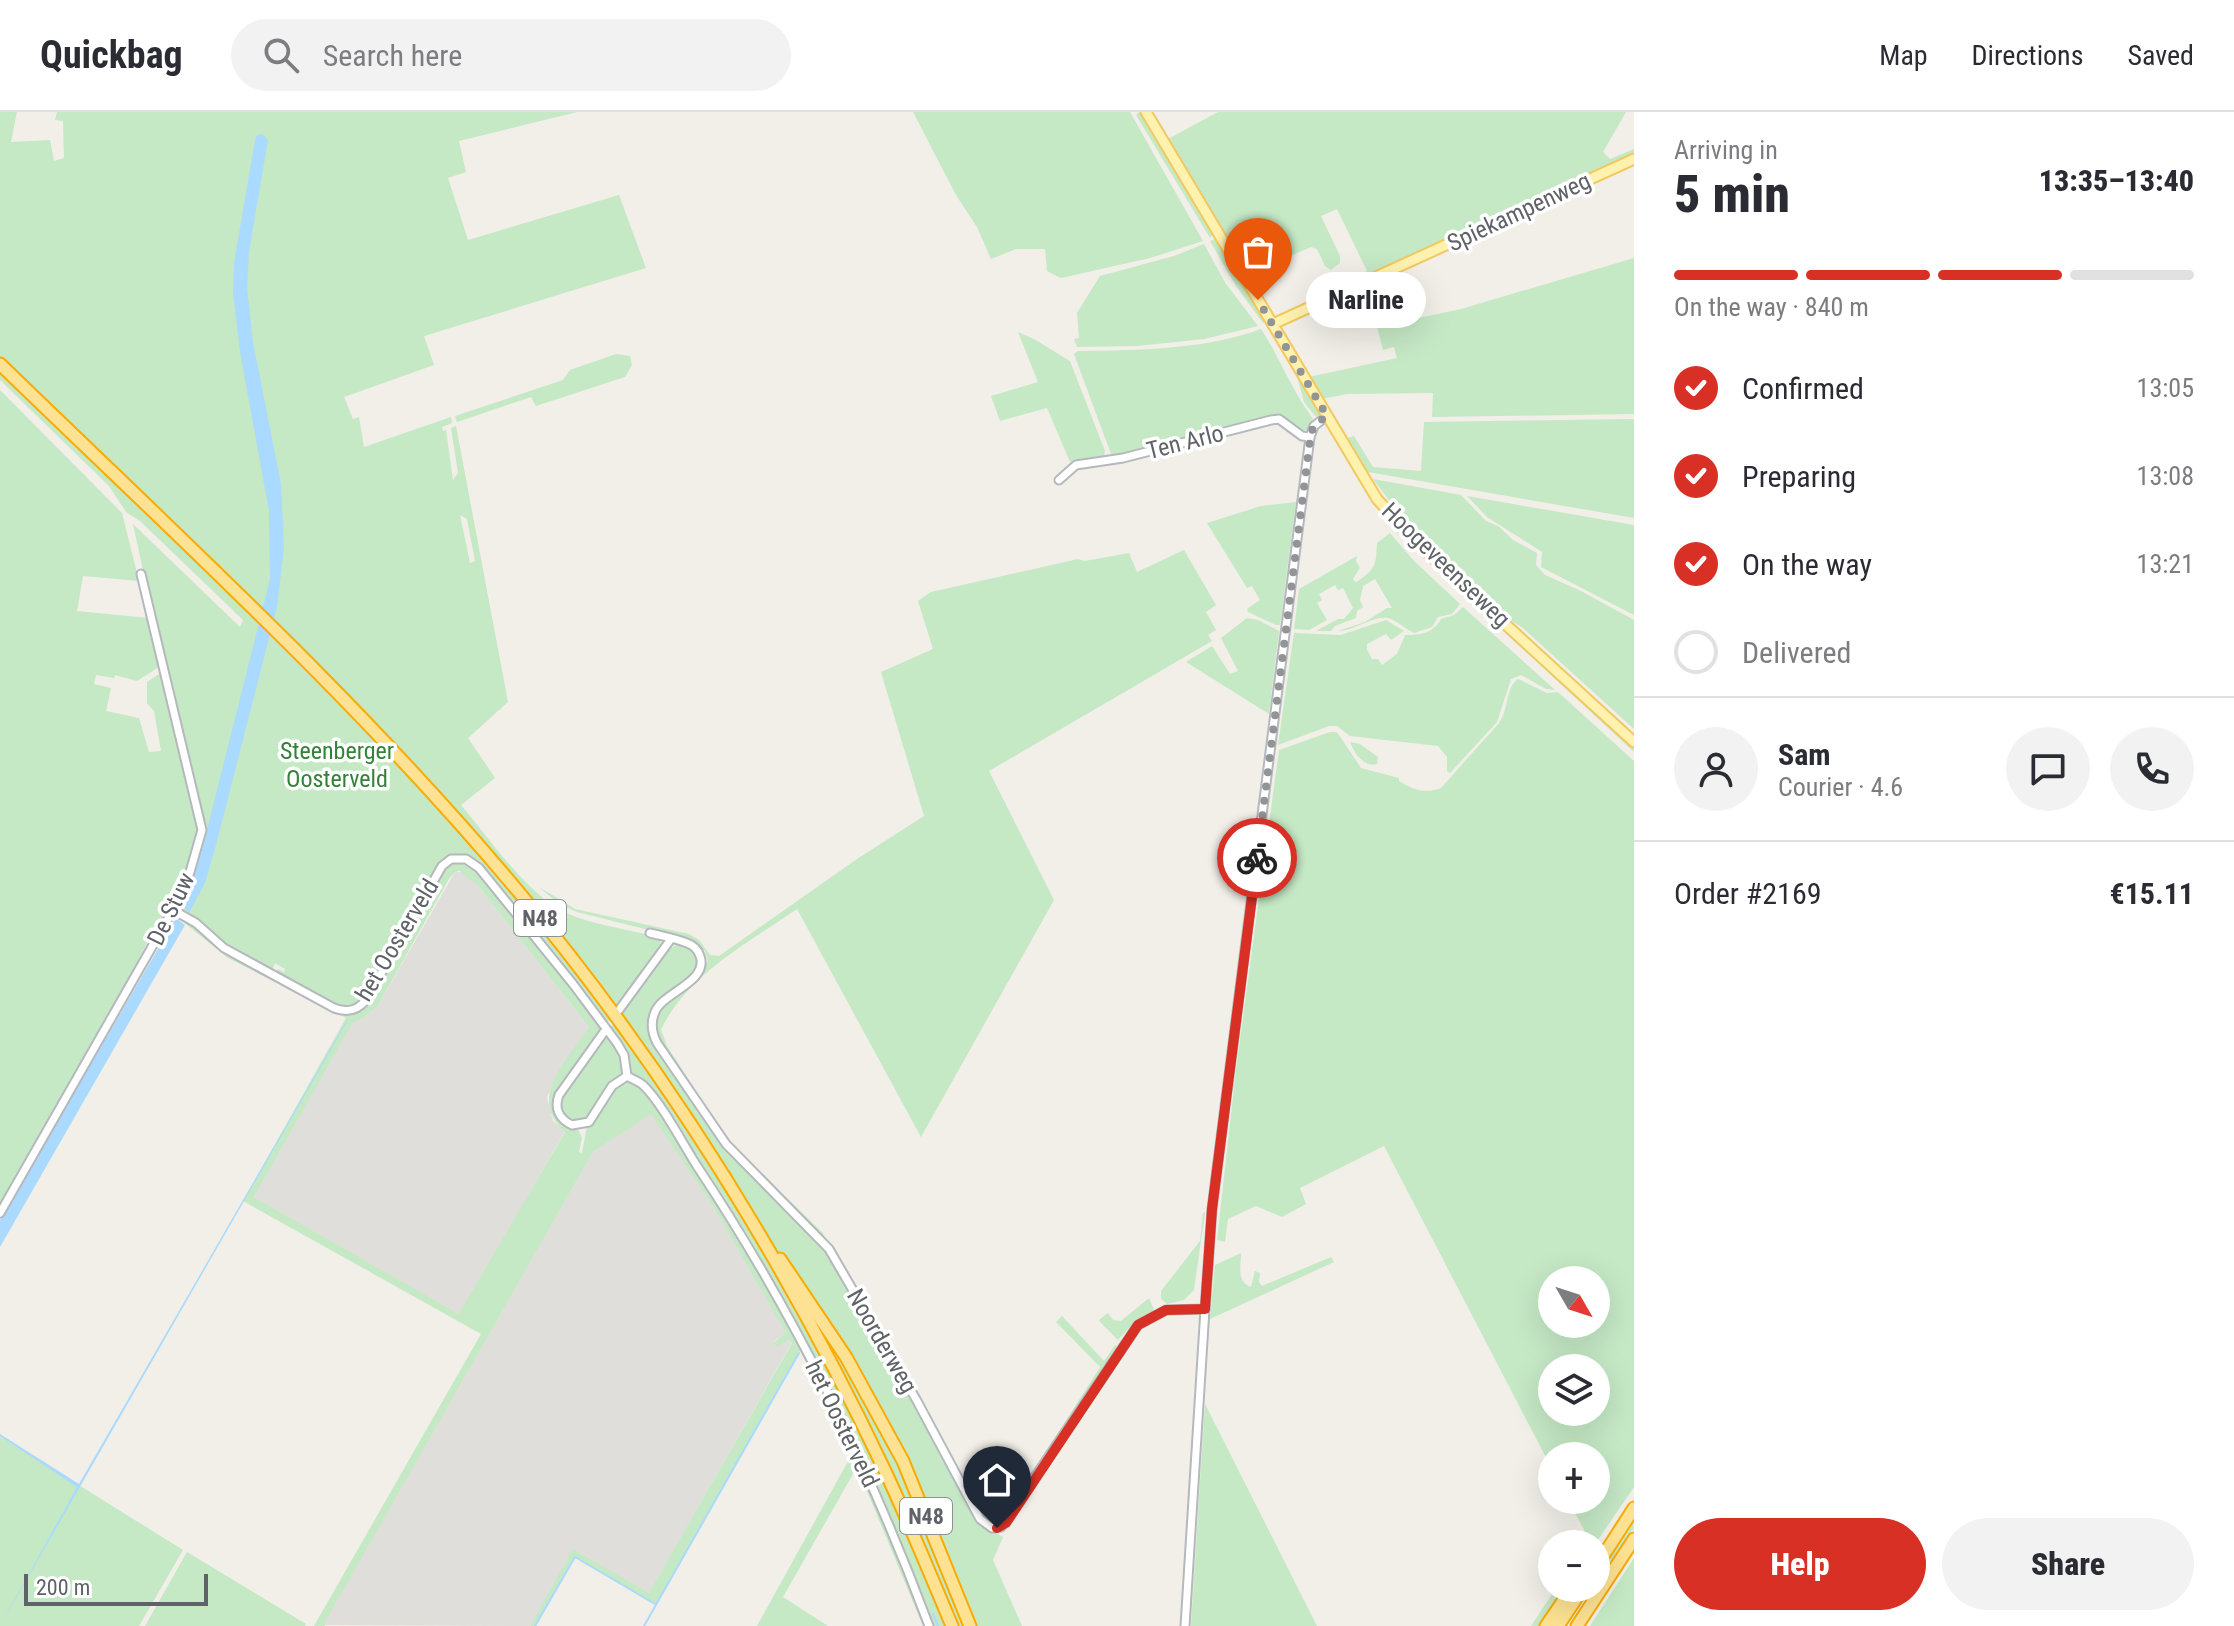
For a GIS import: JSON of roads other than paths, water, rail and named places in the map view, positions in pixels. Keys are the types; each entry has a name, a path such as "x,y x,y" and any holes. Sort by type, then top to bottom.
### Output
{"highway":[{"name":"N48","path":"0,364 409,767 528,904 645,1057 760,1234 824,1321 903,1461 970,1626"},
{"name":"N48","path":"760,1234 886,1473 952,1626"},
{"path":"1610,1538 1634,1508"},
{"path":"1610,1545 1634,1508"},
{"path":"1577,1626 1634,1539"},
{"path":"1546,1626 1562,1602"},
{"path":"1558,1626 1574,1602"}],"main road":[{"name":"Hoogeveenseweg","path":"1146,112 1371,490 1395,521 1634,742"},
{"name":"Spiekampenweg","path":"1273,324 1634,159"}],"street":[{"path":"1185,1626 1212,1209 1310,437 1314,426 1327,416"},
{"name":"Ten Arlo","path":"1059,480 1076,465 1123,458 1271,420 1279,419 1299,434 1310,437"},
{"name":"De Stuw","path":"0,1213 173,910 194,862 202,826 141,574"},
{"name":"het Oosterveld","path":"173,910 191,920 234,954 334,1008 351,1010 366,1000 442,866 451,859 466,859 479,868 587,1002 621,1049 627,1076 643,1086 726,1209 787,1313 862,1463 929,1626"},
{"name":"Noorderweg","path":"650,933 694,947 700,954 701,967 692,979 655,1011 652,1026 657,1043 726,1144 829,1249 917,1401 974,1509 986,1525 997,1528 1006,1523 1138,1325 1166,1310 1205,1309"},
{"path":"619,1010 671,939"},
{"path":"604,1032 559,1095 556,1106 559,1114 572,1125 589,1122 612,1086 627,1076"}],"water":[{"path":"262,134 268,140 249,252 247,288 253,342 281,484 284,548 277,607 216,845 205,883 189,913 182,905 200,858 270,579 269,511 240,352 233,292 234,263 255,140 257,135"},
{"path":"176,918 185,925 0,1247 0,1220"},
{"path":"347,1020 0,1626 77,1487 0,1434 79,1484"}],"waterway":[{"path":"644,1626 799,1353"},
{"path":"535,1626 575,1557 655,1604"},
{"path":"933,1614 938,1626"}],"place":[{"name":"Narline","path":"1258,300"}],"park label":[{"name":"Steenberger Oosterveld","path":"337,765"}]}
